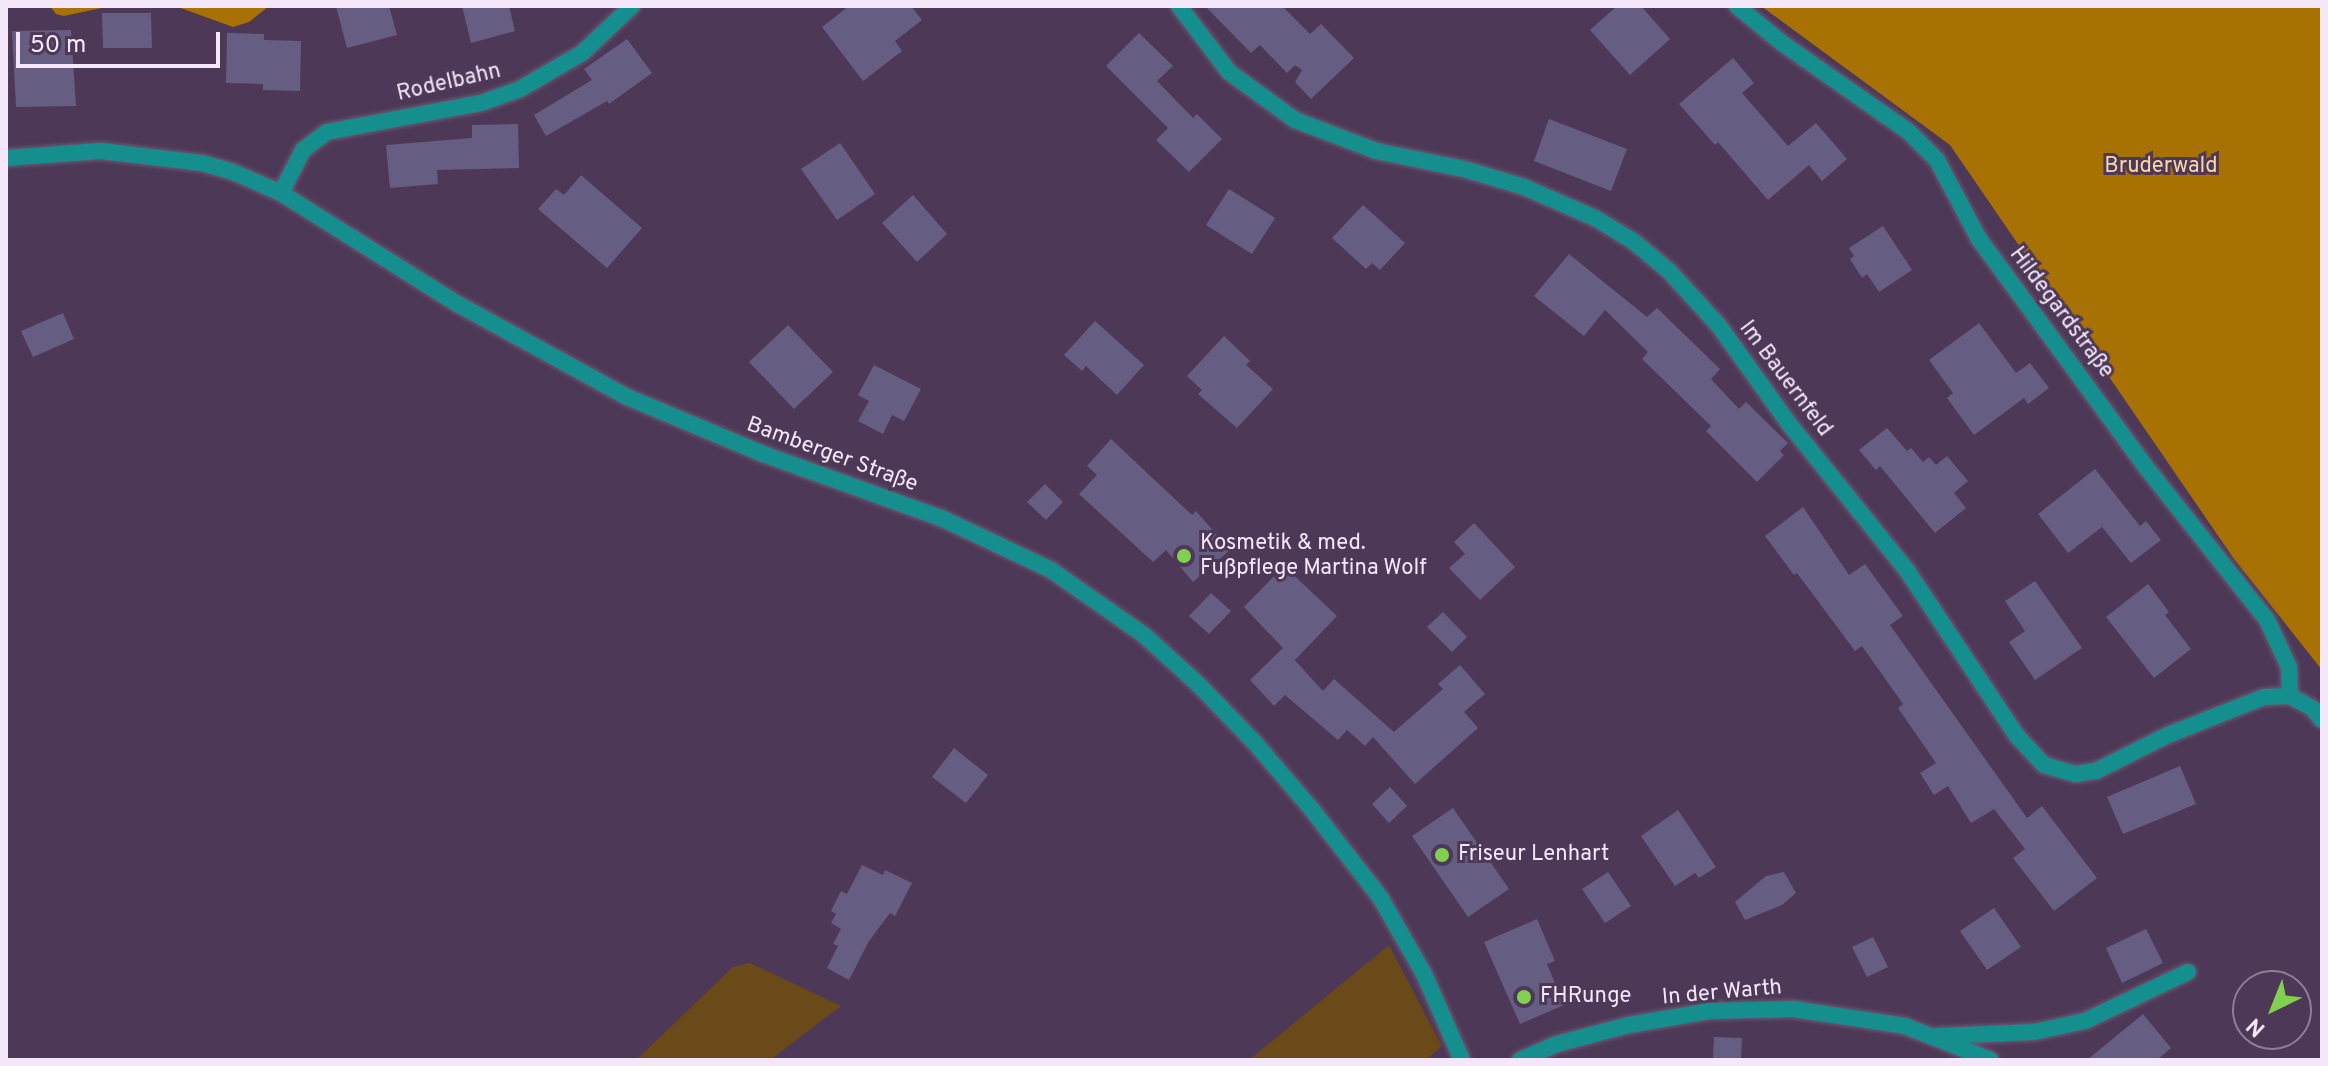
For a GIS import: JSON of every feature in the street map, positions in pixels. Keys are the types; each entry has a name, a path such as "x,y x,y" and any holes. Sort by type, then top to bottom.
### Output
{"street":[{"name":"Rodelbahn","path":"281,193 303,150 327,132 481,103 520,89 582,53 632,6"},
{"name":"Im Bauernfeld","path":"1179,6 1229,72 1295,120 1376,151 1464,169 1524,187 1595,218 1633,241 1669,271 1719,326 1790,425 1908,572 2017,736 2044,765 2076,774 2096,771 2264,697 2290,696"},
{"name":"Hildegardstraße","path":"1737,6 1782,43 1909,132 1937,160 1979,239 2145,466 2267,620 2289,667 2290,696"},
{"name":"Bamberger Straße","path":"6,158 101,151 220,167 281,193 456,303 627,397 763,454 954,523 1005,546 1090,596 1144,635 1200,686 1255,743 1353,860 1380,897 1424,974 1462,1060"},
{"path":"2290,696 2313,709 2322,720"},
{"name":"In der Warth","path":"1929,1036 2034,1032 2085,1021 2188,972"},
{"name":"In der Warth","path":"1520,1060 1557,1044 1629,1025 1709,1011 1793,1009 1905,1026 1991,1060"}],"shaded area":[{"path":"1389,945 1442,1046 1426,1060 1249,1060"},
{"path":"750,963 841,1006 770,1060 636,1060 733,967"}],"green space":[{"path":"50,6 111,6 64,16 56,14"},
{"path":"175,6 269,6 249,22 233,27"},
{"name":"Bruderwald","path":"1761,6 2322,6 2322,670 2234,559 1950,145"}],"building":[{"path":"336,6 389,6 397,35 347,48"},
{"path":"462,6 509,6 515,31 471,43"},
{"path":"849,6 911,6 922,20 895,41 902,51 863,81 822,27"},
{"path":"1205,6 1282,6 1310,34 1321,24 1354,58 1311,99 1295,82 1302,70 1295,65 1287,73 1260,45 1251,53"},
{"path":"1617,6 1641,6 1670,39 1630,75 1590,30"},
{"path":"102,13 151,13 152,48 103,48"},
{"path":"71,30 76,106 16,107 12,31"},
{"path":"227,33 264,34 264,40 301,41 300,91 263,90 263,84 226,83"},
{"path":"1139,33 1173,66 1157,81 1193,118 1197,114 1222,139 1189,172 1156,140 1168,128 1106,66"},
{"path":"627,39 652,73 609,104 607,101 546,136 534,115 592,80 584,69"},
{"path":"1733,58 1754,83 1742,93 1788,146 1816,123 1847,159 1822,181 1809,165 1768,200 1718,142 1715,145 1679,104"},
{"path":"1549,119 1627,149 1611,191 1534,161"},
{"path":"518,124 519,168 437,170 438,184 390,188 386,145 472,138 472,125"},
{"path":"840,143 875,194 837,220 801,169"},
{"path":"581,175 642,228 607,268 538,209 556,189 564,195"},
{"path":"1229,189 1275,218 1252,254 1206,225"},
{"path":"913,195 947,234 917,262 882,223"},
{"path":"1363,205 1405,243 1380,270 1372,263 1366,269 1332,238"},
{"path":"1883,226 1912,270 1879,292 1867,274 1862,278 1850,259 1854,256 1849,248"},
{"path":"1569,254 1647,317 1657,308 1720,369 1711,379 1739,409 1746,402 1788,443 1780,451 1784,455 1757,482 1706,431 1711,426 1642,359 1648,352 1605,310 1584,336 1534,296"},
{"path":"63,313 74,339 33,357 21,331"},
{"path":"1095,321 1144,365 1117,395 1086,366 1082,371 1064,355"},
{"path":"1979,323 2016,373 2030,363 2049,388 2028,404 2024,398 1974,435 1947,398 1953,393 1929,360"},
{"path":"788,325 833,372 794,409 749,362"},
{"path":"1224,336 1250,361 1246,365 1273,389 1237,428 1198,394 1202,390 1187,376"},
{"path":"874,365 921,389 904,421 892,415 883,434 858,421 869,401 858,395"},
{"path":"1887,428 1907,451 1911,448 1923,462 1929,457 1936,465 1947,456 1968,481 1954,493 1966,508 1935,533 1880,466 1876,470 1859,450"},
{"path":"1111,439 1192,515 1196,511 1230,550 1193,582 1166,550 1153,562 1079,494 1097,475 1087,466"},
{"path":"2095,469 2140,526 2146,521 2161,540 2131,563 2102,527 2068,553 2038,514"},
{"path":"1045,484 1063,502 1046,520 1027,502"},
{"path":"1803,507 1849,575 1865,564 1903,616 1890,625 2027,818 2042,806 2097,878 2054,911 2013,858 2025,849 1994,809 1971,823 1948,786 1934,795 1920,773 1936,763 1898,708 1903,704 1862,646 1855,651 1765,536"},
{"path":"1474,523 1515,567 1480,600 1449,568 1465,554 1454,542"},
{"path":"1284,566 1337,616 1295,660 1291,656 1323,691 1334,679 1394,732 1443,689 1438,684 1460,665 1485,694 1464,712 1478,728 1415,784 1373,737 1365,746 1347,730 1338,740 1285,695 1274,706 1250,680 1283,648 1244,607"},
{"path":"2035,581 2082,648 2035,680 2009,642 2025,631 2005,601"},
{"path":"2148,584 2169,612 2165,615 2191,649 2154,678 2106,617"},
{"path":"1211,593 1231,611 1209,634 1189,616"},
{"path":"1443,612 1467,637 1452,652 1427,627"},
{"path":"954,748 988,775 966,803 932,777"},
{"path":"2180,766 2196,804 2123,834 2107,797"},
{"path":"1390,787 1407,806 1389,823 1372,804"},
{"path":"1453,808 1509,889 1468,917 1412,836"},
{"path":"1678,810 1716,867 1699,878 1695,873 1675,886 1641,836"},
{"path":"862,865 883,875 885,870 912,883 895,916 890,913 869,941 849,980 827,968 838,946 833,944 841,929 831,923 836,914 831,911 841,891 847,894"},
{"path":"1608,872 1631,906 1605,923 1582,889"},
{"path":"1784,872 1796,893 1782,905 1745,920 1735,902 1766,876"},
{"path":"1994,908 2021,947 1987,970 1960,931"},
{"path":"1537,919 1555,961 1547,964 1564,1005 1520,1024 1484,942"},
{"path":"2146,929 2163,963 2122,983 2106,948"},
{"path":"1873,937 1888,967 1867,977 1852,947"},
{"path":"2143,1014 2171,1048 2157,1060 2087,1060"},
{"path":"1714,1037 1742,1038 1741,1060 1713,1060"}],"place":[{"name":"Kosmetik & med. Fußpflege Martina Wolf","path":"1184,556"},
{"name":"Friseur Lenhart","path":"1442,855"},
{"name":"FHRunge","path":"1524,997"}]}
